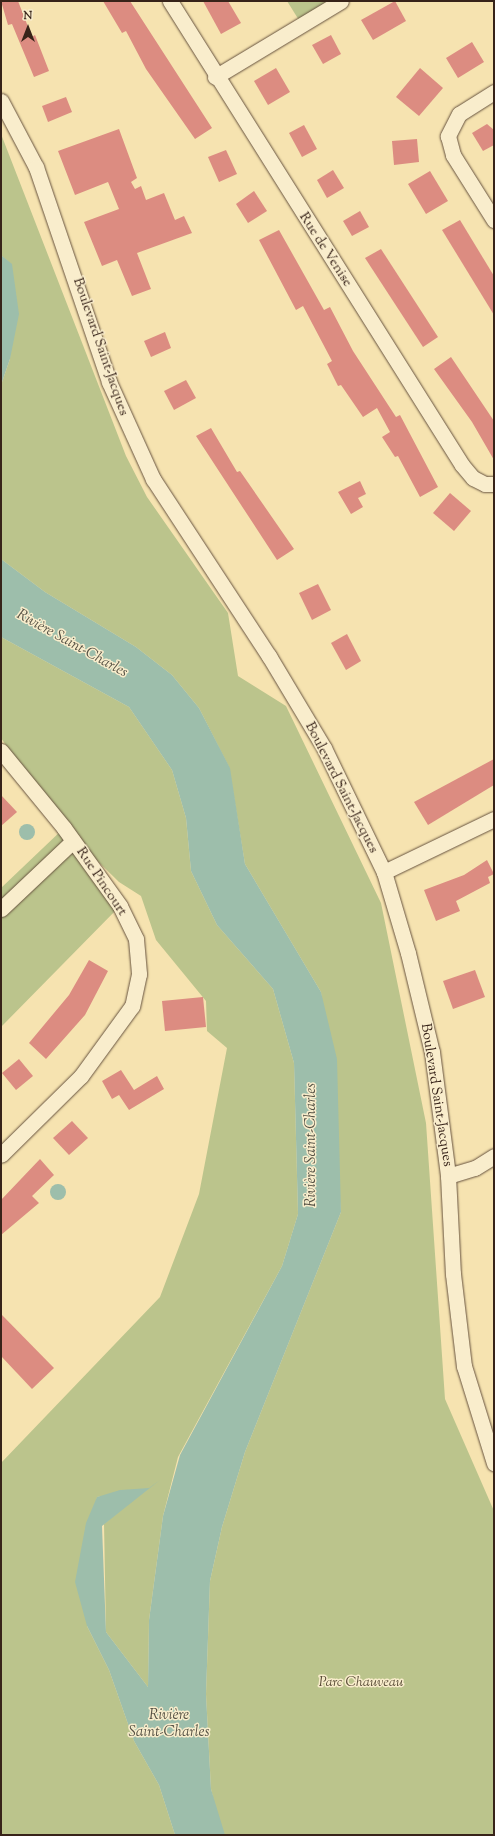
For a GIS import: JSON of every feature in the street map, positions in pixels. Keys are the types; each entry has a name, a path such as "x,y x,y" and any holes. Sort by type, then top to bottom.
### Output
{"street":[{"name":"Rue de Venise","path":"170,1 215,77 462,465 473,478 485,484 494,484"},
{"path":"215,77 341,1"},
{"path":"494,92 459,114 448,136 453,155 494,220"},
{"name":"Boulevard Saint-Jacques","path":"1,101 36,167 109,382 153,479 269,656 324,748 384,872 408,953 432,1052 448,1176 453,1274 464,1366 494,1463"},
{"name":"Rue Pincourt","path":"1,751 73,841 120,906 136,939 139,974 132,1006 81,1076 1,1155"},
{"path":"384,872 494,818"},
{"path":"1,909 73,841"},
{"path":"448,1176 475,1168 494,1156"}],"green space":[{"path":"287,1 341,1 302,25"},
{"name":"Parc Chauveau","path":"1,134 126,456 147,497 228,613 238,676 286,706 381,903 426,1123 445,1399 494,1511 494,1835 222,1835 211,1789 206,1694 210,1581 222,1527 245,1452 341,1212 321,992 245,864 229,767 199,708 172,675 136,647 45,592 1,559 1,385 10,359 12,265 1,255"},
{"path":"1,637 129,707 172,770 186,818 191,871 217,925 273,989 294,1063 298,1214 282,1266 178,1457 163,1516 149,1620 148,1687 106,1632 104,1524 144,1489 97,1497 87,1626 109,1670 134,1741 159,1785 175,1835 1,1835 1,1463 160,1297 199,1194 227,1048 207,1031 206,1001 156,940 141,896 119,882 67,831 120,906 1,1027 1,888 64,828 1,738"}],"water":[{"path":"1,255 12,264 19,314 10,359 1,385"},
{"name":"Rivière Saint-Charles","path":"1,559 45,592 136,647 172,675 199,708 230,768 245,864 321,992 337,1059 341,1212 245,1452 222,1527 210,1581 206,1694 211,1789 225,1835 175,1835 159,1785 134,1741 109,1670 87,1626 75,1582 86,1523 97,1497 120,1490 149,1488 160,1480 102,1526 106,1632 148,1687 149,1620 163,1516 180,1455 282,1266 298,1214 294,1063 273,989 217,925 191,871 186,818 172,770 129,707 1,637"},
{"path":"24,824 30,824 35,829 33,838 30,840 24,840 19,835 19,829"},
{"path":"55,1184 61,1184 66,1189 64,1198 61,1200 55,1200 50,1195 50,1189"}],"building":[{"path":"1,1 18,1 32,37 35,35 49,71 34,77 12,24 8,25"},
{"path":"103,1 130,1 212,128 195,139 146,69 126,31 122,33"},
{"path":"203,1 228,1 241,23 221,34"},
{"path":"395,1 406,21 373,40 361,20"},
{"path":"331,35 341,54 323,64 312,45"},
{"path":"472,42 484,62 458,78 446,58"},
{"path":"276,68 290,92 268,105 254,81"},
{"path":"420,68 443,88 419,116 396,97"},
{"path":"66,97 72,112 48,122 42,106"},
{"path":"487,124 494,130 494,145 483,151 472,133"},
{"path":"304,125 317,149 302,157 289,133"},
{"path":"119,129 137,178 131,182 135,189 141,186 146,200 164,193 175,220 184,216 192,233 137,253 151,289 132,296 117,260 102,266 84,222 119,209 108,182 75,195 58,151"},
{"path":"417,139 419,162 394,165 392,141"},
{"path":"226,150 237,174 219,182 208,157"},
{"path":"333,170 344,188 327,198 317,180"},
{"path":"430,171 448,201 426,214 408,184"},
{"path":"254,191 267,211 248,223 236,204"},
{"path":"360,211 369,227 352,236 343,221"},
{"path":"460,220 494,276 494,315 442,230"},
{"path":"279,230 324,310 330,307 353,351 396,417 400,415 438,487 420,497 398,456 395,457 382,437 390,432 377,408 363,417 341,385 338,386 327,364 332,361 303,306 296,310 259,240"},
{"path":"381,249 438,337 423,347 365,258"},
{"path":"165,332 171,348 151,357 144,341"},
{"path":"451,357 494,421 494,460 472,422 434,369"},
{"path":"186,380 196,398 174,410 164,391"},
{"path":"211,428 237,472 240,471 294,549 277,560 196,436"},
{"path":"360,481 366,494 358,498 363,507 351,514 338,492"},
{"path":"450,493 471,511 454,531 433,513"},
{"path":"318,584 331,610 312,620 299,593"},
{"path":"347,634 361,661 346,670 331,643"},
{"path":"494,759 494,785 428,825 414,802"},
{"path":"1,795 17,812 1,826"},
{"path":"487,860 494,874 488,877 490,883 456,901 460,911 436,921 424,890 464,875"},
{"path":"89,960 108,971 85,1015 46,1059 29,1043 69,995"},
{"path":"475,970 485,997 453,1009 443,981"},
{"path":"203,997 206,1027 165,1031 162,1001"},
{"path":"19,1059 33,1076 16,1090 2,1073"},
{"path":"121,1070 134,1090 157,1076 164,1089 129,1110 119,1095 112,1099 102,1081"},
{"path":"72,1121 88,1138 69,1155 53,1138"},
{"path":"40,1159 54,1175 32,1196 39,1203 1,1235 1,1200"},
{"path":"1,1314 54,1368 32,1389 1,1356"}]}
